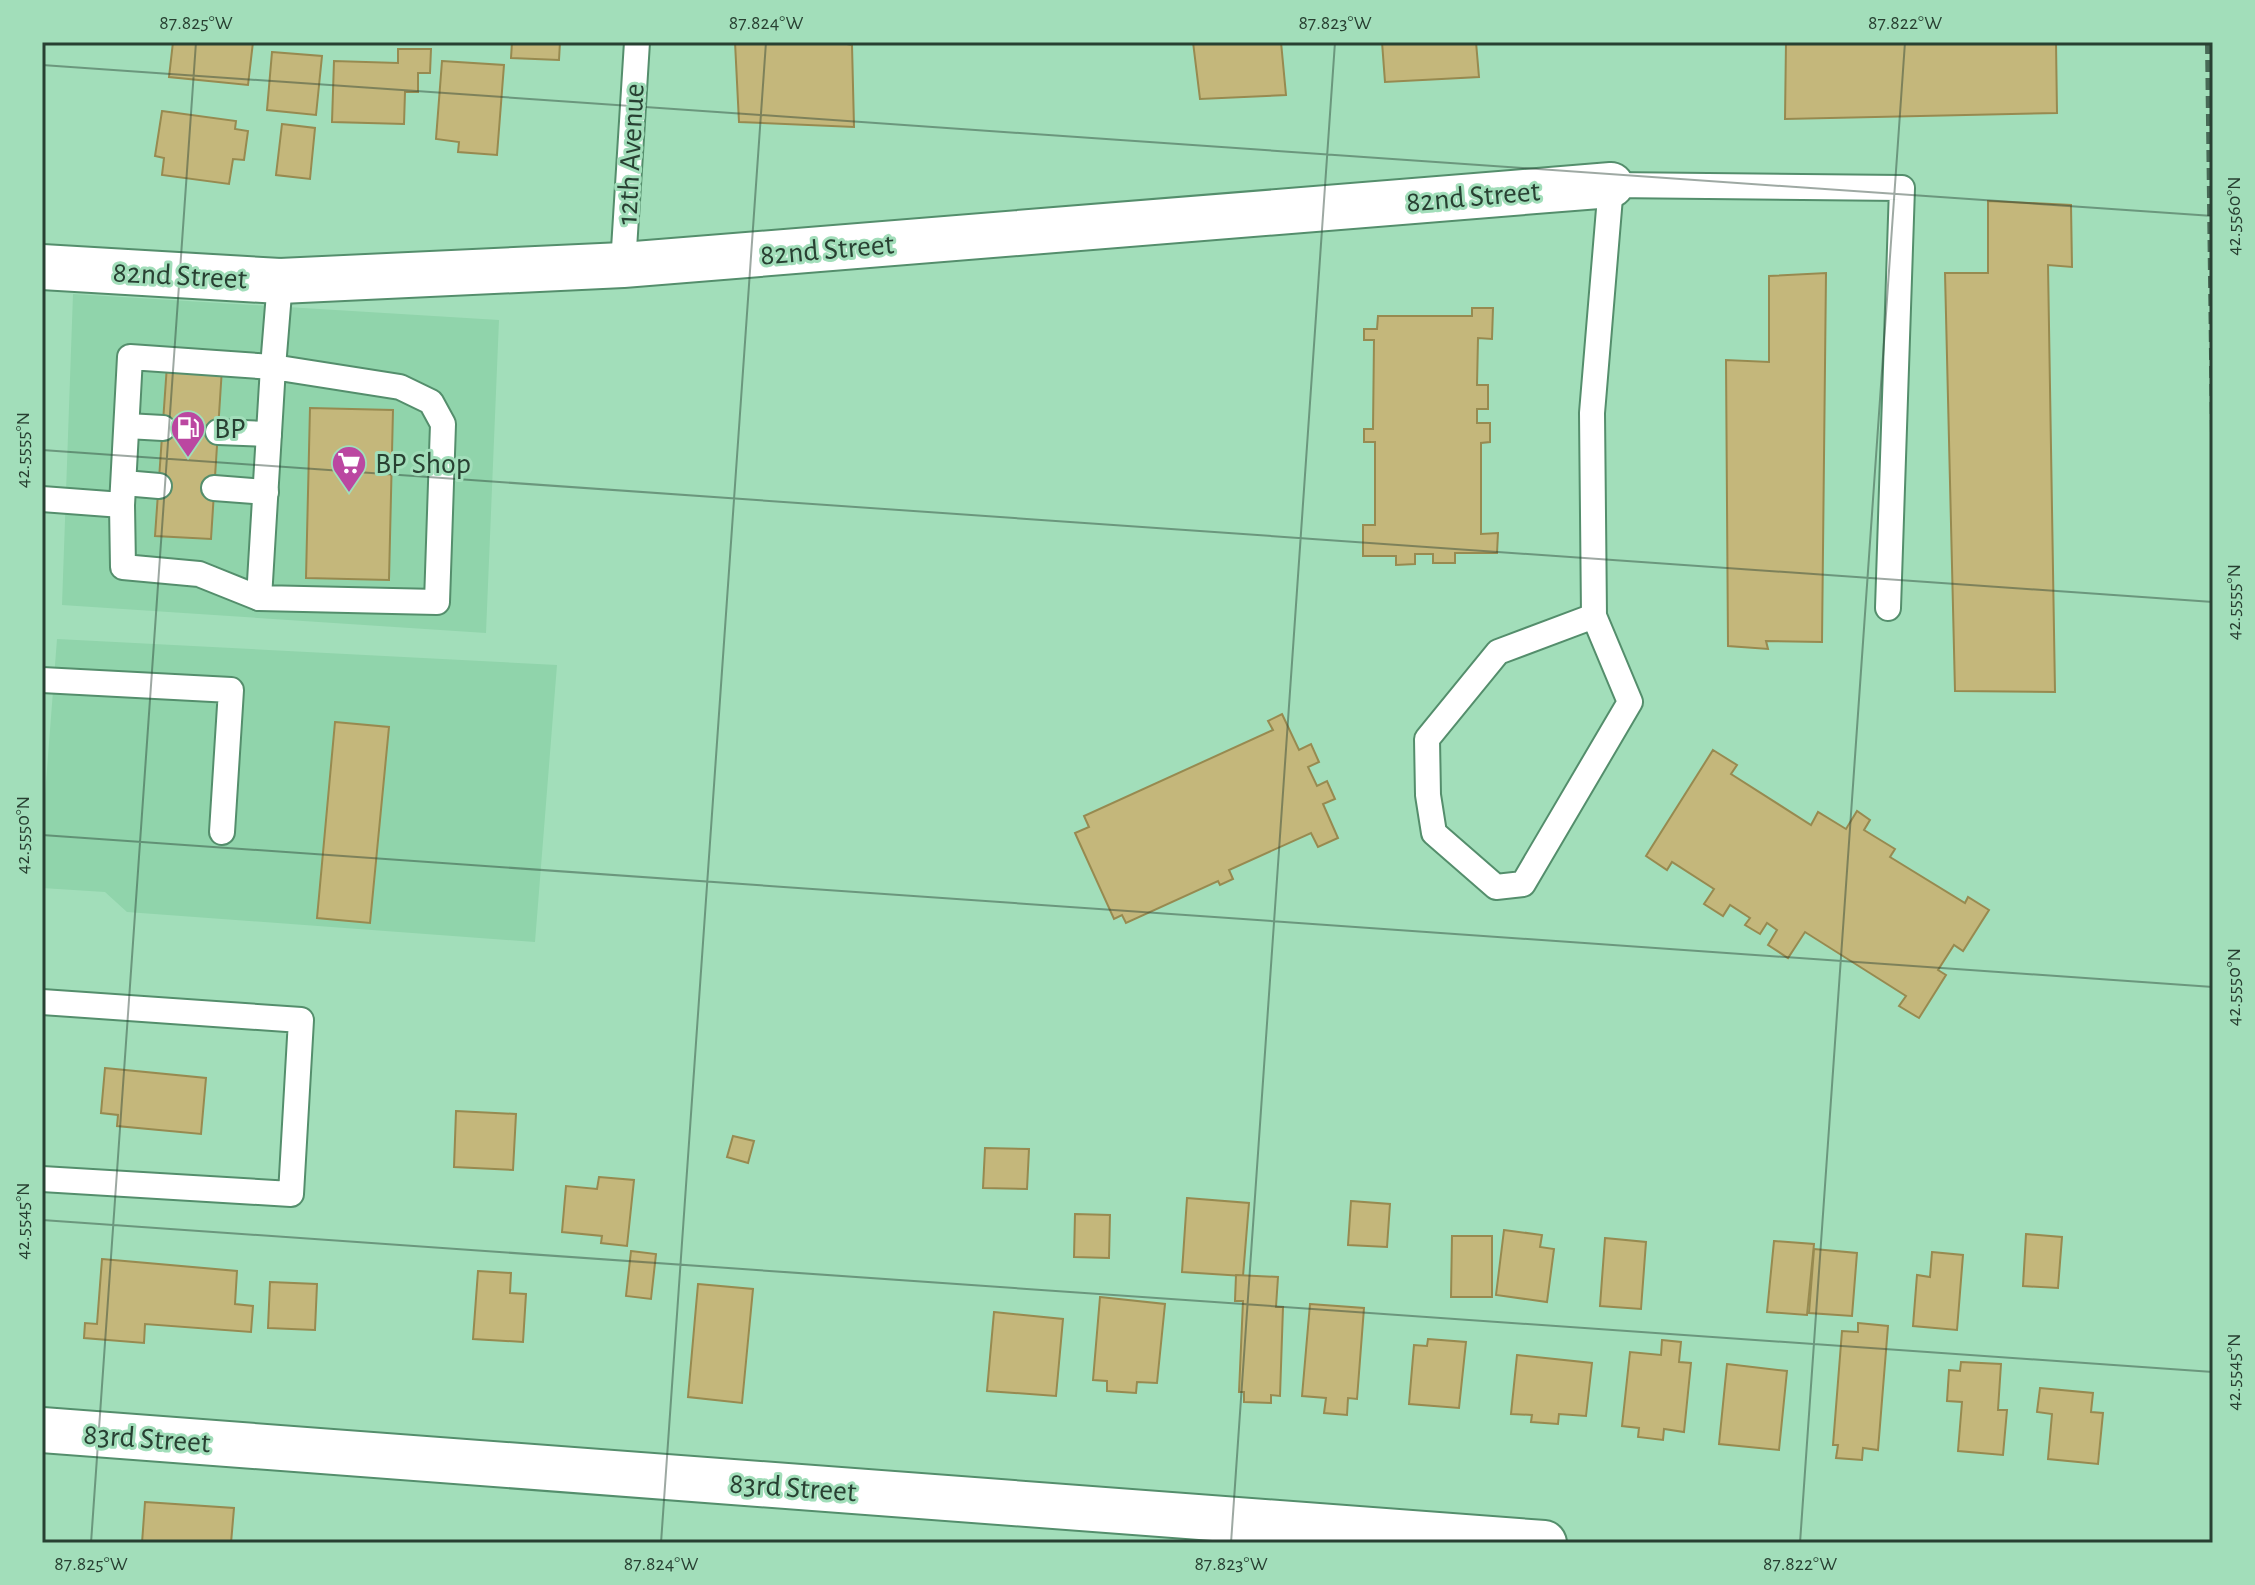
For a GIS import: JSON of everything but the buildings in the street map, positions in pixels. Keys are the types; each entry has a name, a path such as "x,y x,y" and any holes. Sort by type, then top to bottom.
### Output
{"street":[{"name":"82nd Street","path":"42,267 280,281 623,265 1611,185"},
{"name":"83rd Street","path":"42,1430 1544,1543"}],"lane":[{"name":"12th Avenue","path":"623,265 637,42"},
{"path":"1594,616 1498,652 1427,739 1428,795 1434,833 1496,887 1523,884 1630,702 1594,616 1592,413 1611,185 1902,188 1888,608"},
{"path":"259,598 280,281"},
{"path":"130,357 273,367 400,387 431,402 443,424 437,602 259,598 199,574 123,567 123,494 130,357"},
{"path":"127,426 163,428"},
{"path":"218,432 269,434"},
{"path":"42,499 123,494 159,486"},
{"path":"214,488 266,492"},
{"path":"42,680 231,690 222,832"},
{"path":"42,1002 301,1020 291,1194 42,1179"}],"shaded area":[{"path":"73,294 499,320 486,633 62,605"},
{"path":"57,639 557,665 535,942 127,912 105,892 42,888 42,834"}],"railway":[{"path":"2208,42 2213,434"}],"place":[{"name":"BP","path":"188,459"},
{"name":"BP Shop","path":"349,494"}]}
